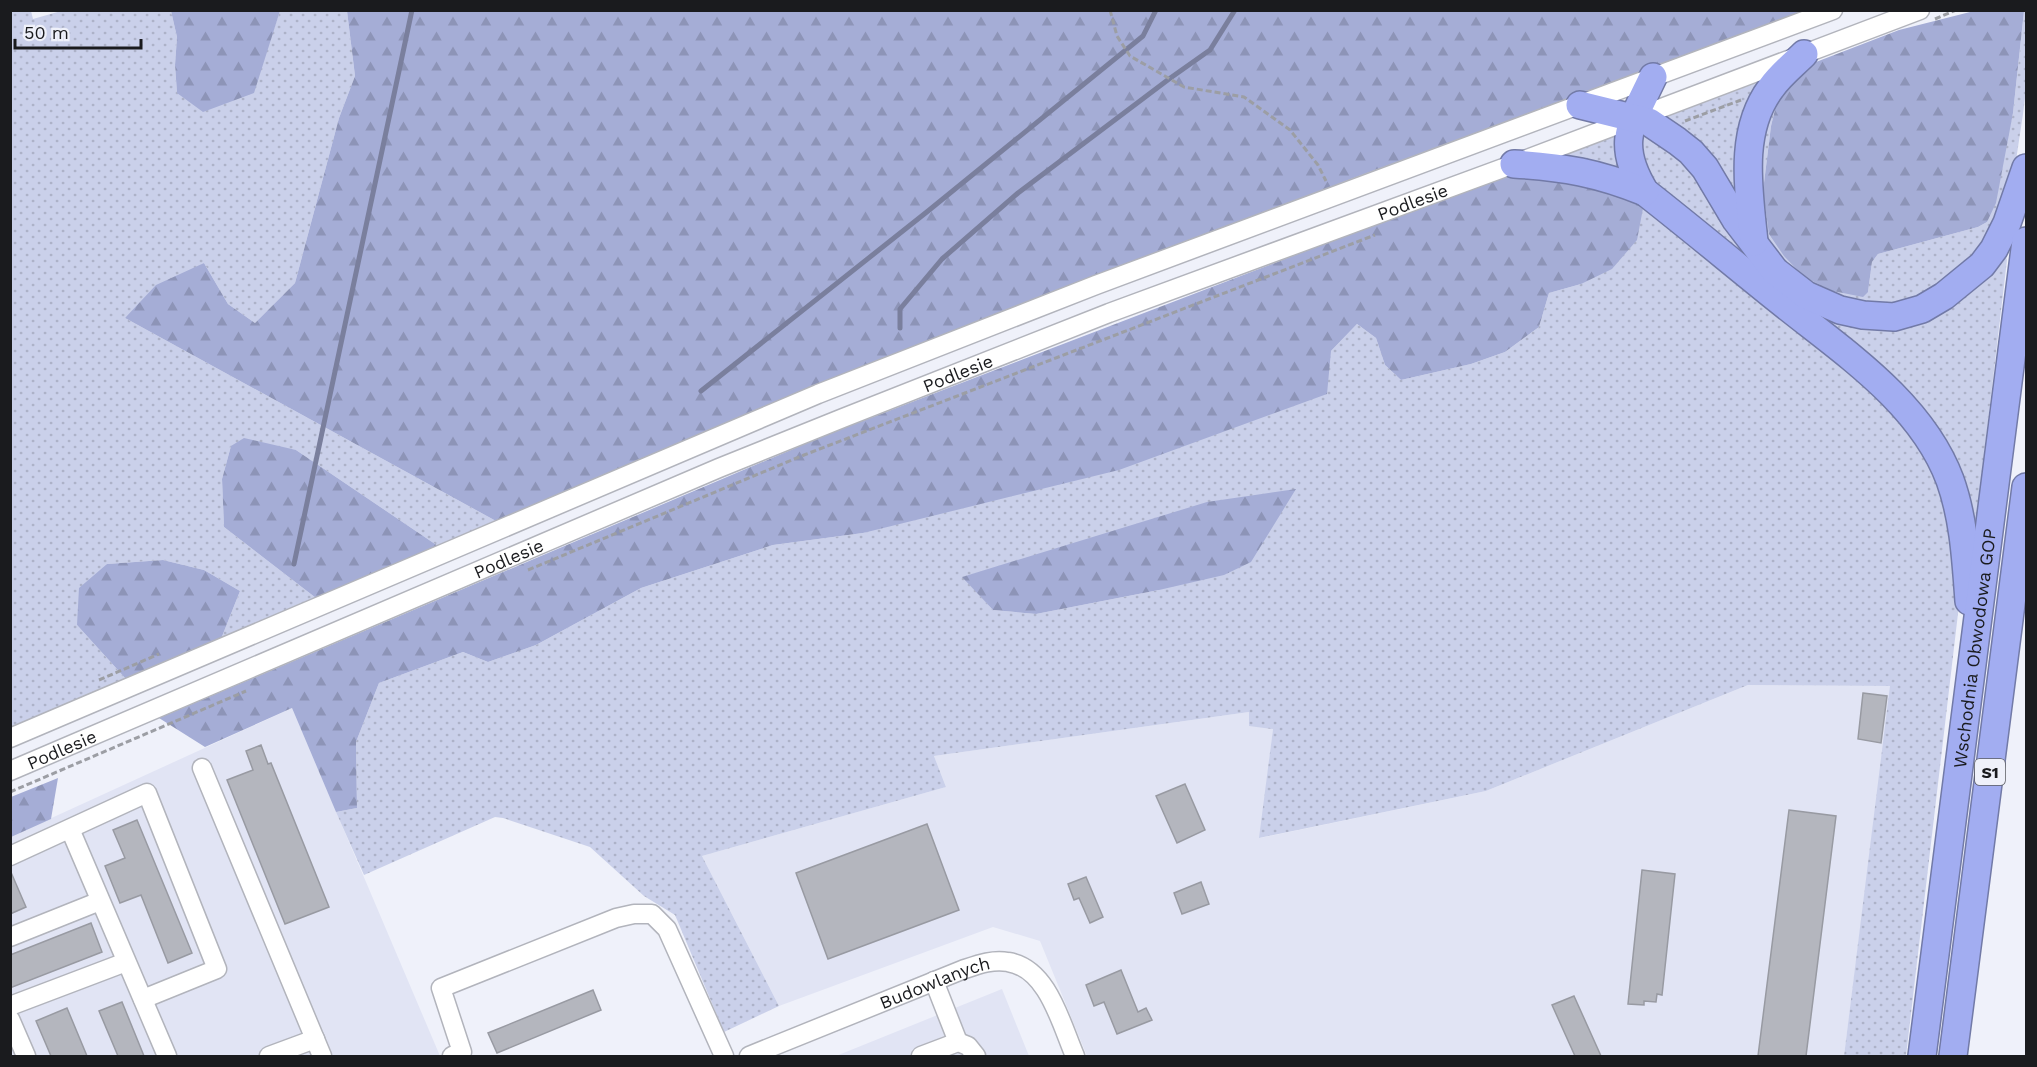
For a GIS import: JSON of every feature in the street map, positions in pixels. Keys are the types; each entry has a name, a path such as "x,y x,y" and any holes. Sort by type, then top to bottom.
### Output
{"highway":[{"path":"1754,243 1748,191 1749,155 1755,121 1770,88 1804,54"},
{"path":"1653,77 1628,132 1635,175 1646,192 1865,370 1894,397 1928,438 1949,478 1958,505 1964,540 1974,653"},
{"path":"1580,105 1649,122 1662,130 1691,152 1704,168 1736,220 1775,271 1806,295 1827,305 1871,316 1894,316 1922,309 1944,296 1982,266 1994,249 2007,223 2026,168"},
{"path":"1514,164 1580,171 1605,177 1646,192"},
{"name":"Wschodnia Obwodowa GOP","path":"1922,1056 2026,241"},
{"name":"Wschodnia Obwodowa GOP","path":"1953,1056 2026,487"}],"street":[{"name":"Podlesie","path":"10,738 818,394 1096,285 1833,10"},
{"name":"Podlesie","path":"10,771 854,413 1109,313 1514,164 1804,54 1927,15"},
{"path":"202,768 322,1056"},
{"path":"10,856 147,794 217,969 143,999"},
{"path":"69,829 167,1056"},
{"path":"10,937 100,901"},
{"path":"452,1056 462,1052 441,988 616,918 634,914 652,914 667,929 724,1056"},
{"name":"Budowlanych","path":"749,1056 934,981 990,961 1009,962 1029,971 1045,986 1075,1056"},
{"path":"10,1006 126,962"},
{"path":"934,981 958,1042"},
{"path":"10,1019 26,1056"},
{"path":"269,1056 315,1038"},
{"path":"921,1056 958,1042 968,1046 976,1056"}],"path":[{"path":"1110,10 1117,36 1130,56 1184,87 1244,97 1290,130 1318,165 1326,181"},
{"path":"1927,15 1956,10"},
{"path":"1662,130 1770,88"},
{"path":"519,574 804,455 1375,236"},
{"path":"10,792 246,691"}],"shaded area":[{"path":"11,11 31,11 33,19 61,11 171,11 177,37 175,65 177,93 267,49 280,11 347,11 355,76 339,118 295,283 255,323 228,304 204,263 125,318 496,521 438,546 296,450 231,446 222,479 224,527 316,598 221,639 240,591 204,570 163,560 107,564 77,625 126,679 11,728"},
{"path":"2024,11 2026,11 2026,90 2023,114 2015,167 1991,239 1958,275 1903,304 1850,303 1796,275 1769,245 1760,224 1759,145 1781,85 1771,126 1763,191 1868,292 1872,262 1878,254 1978,227 1987,222 2013,113"},
{"path":"1770,78 1743,216 1657,118"},
{"path":"1642,129 1686,158 1750,256 1887,325 2005,254 2007,260 1974,540 1950,462 1665,198 1638,159"},
{"path":"1620,134 1626,176 1555,159"},
{"path":"1644,203 1878,393 1921,445 1949,509 1959,605 1906,1056 1844,1056 1890,686 1748,685 1486,791 1259,838 1273,729 1249,726 1249,712 934,756 946,787 702,856 779,1006 724,1032 675,915 644,896 590,847 495,817 364,875 336,812 357,808 356,742 379,683 463,652 488,662 536,645 641,588 773,545 863,533 1331,351 1357,324 1376,338 1385,365 1401,380 1471,364 1505,352 1539,327 1549,293 1581,284","holes":["1012,563 1159,590 1036,614 993,610 963,577"]},
{"path":"1748,685 1891,686 1844,1056 1087,1056 1040,941 993,927 779,1006 702,856 946,787 934,756 1249,712 1273,729 1260,838 1486,791"},
{"path":"292,708 440,1056 11,1056 10,837"},
{"path":"1002,989 1029,1056 836,1056"}],"green space":[{"path":"171,11 280,11 254,93 203,112 177,93 175,65 177,37"},
{"path":"347,11 1805,11 1351,179 754,413 496,521 125,318 156,285 204,263 228,304 255,323 295,283 339,118 355,76"},
{"path":"1974,11 2024,11 2013,113 1996,203 1987,222 1978,227 1878,254 1872,262 1868,292 1863,297 1833,291 1804,277 1784,256 1769,234 1763,191 1771,126 1781,85 1803,67 1899,30"},
{"path":"1525,173 1551,174 1644,203 1637,240 1612,269 1581,284 1549,293 1539,327 1505,352 1471,364 1401,380 1385,365 1376,338 1357,324 1331,351 1327,394 1119,470 863,533 773,545 641,588 536,645 488,662 463,652 379,683 356,742 357,808 336,812 292,708 205,747 159,718 826,435 1496,178"},
{"path":"244,438 296,450 438,546 316,598 224,527 222,479 231,446"},
{"path":"1296,489 1251,562 1224,575 1036,614 993,610 962,577 1207,502"},
{"path":"163,560 204,570 240,591 221,639 126,679 77,625 79,588 107,564"},
{"path":"58,778 51,819 11,837 11,797"}],"building":[{"path":"1863,693 1887,696 1881,743 1858,739"},
{"path":"261,745 268,764 271,763 329,907 285,924 227,780 253,770 246,751"},
{"path":"1185,784 1205,830 1177,843 1156,796"},
{"path":"1789,810 1836,816 1806,1056 1758,1056"},
{"path":"137,820 192,953 168,963 141,895 120,903 105,866 125,858 113,830"},
{"path":"927,824 959,910 828,959 796,873"},
{"path":"10,870 26,907 10,914"},
{"path":"1642,870 1675,874 1662,995 1657,994 1656,1002 1644,1001 1644,1005 1628,1004"},
{"path":"1086,877 1103,917 1090,923 1079,898 1074,900 1068,884"},
{"path":"1201,882 1209,904 1182,914 1174,893"},
{"path":"91,923 102,952 10,988 10,955"},
{"path":"1121,970 1138,1012 1146,1008 1152,1020 1117,1034 1104,1002 1094,1006 1086,985"},
{"path":"593,990 601,1010 497,1053 488,1033"},
{"path":"1574,996 1601,1056 1575,1056 1552,1005"},
{"path":"122,1002 144,1056 118,1056 99,1011"},
{"path":"67,1008 87,1056 51,1056 36,1021"}],"waterway":[{"path":"294,564 412,10"},
{"path":"701,391 928,211 1143,36 1156,10"},
{"path":"900,328 900,309 942,259 1018,193 1210,50 1235,10"}]}
